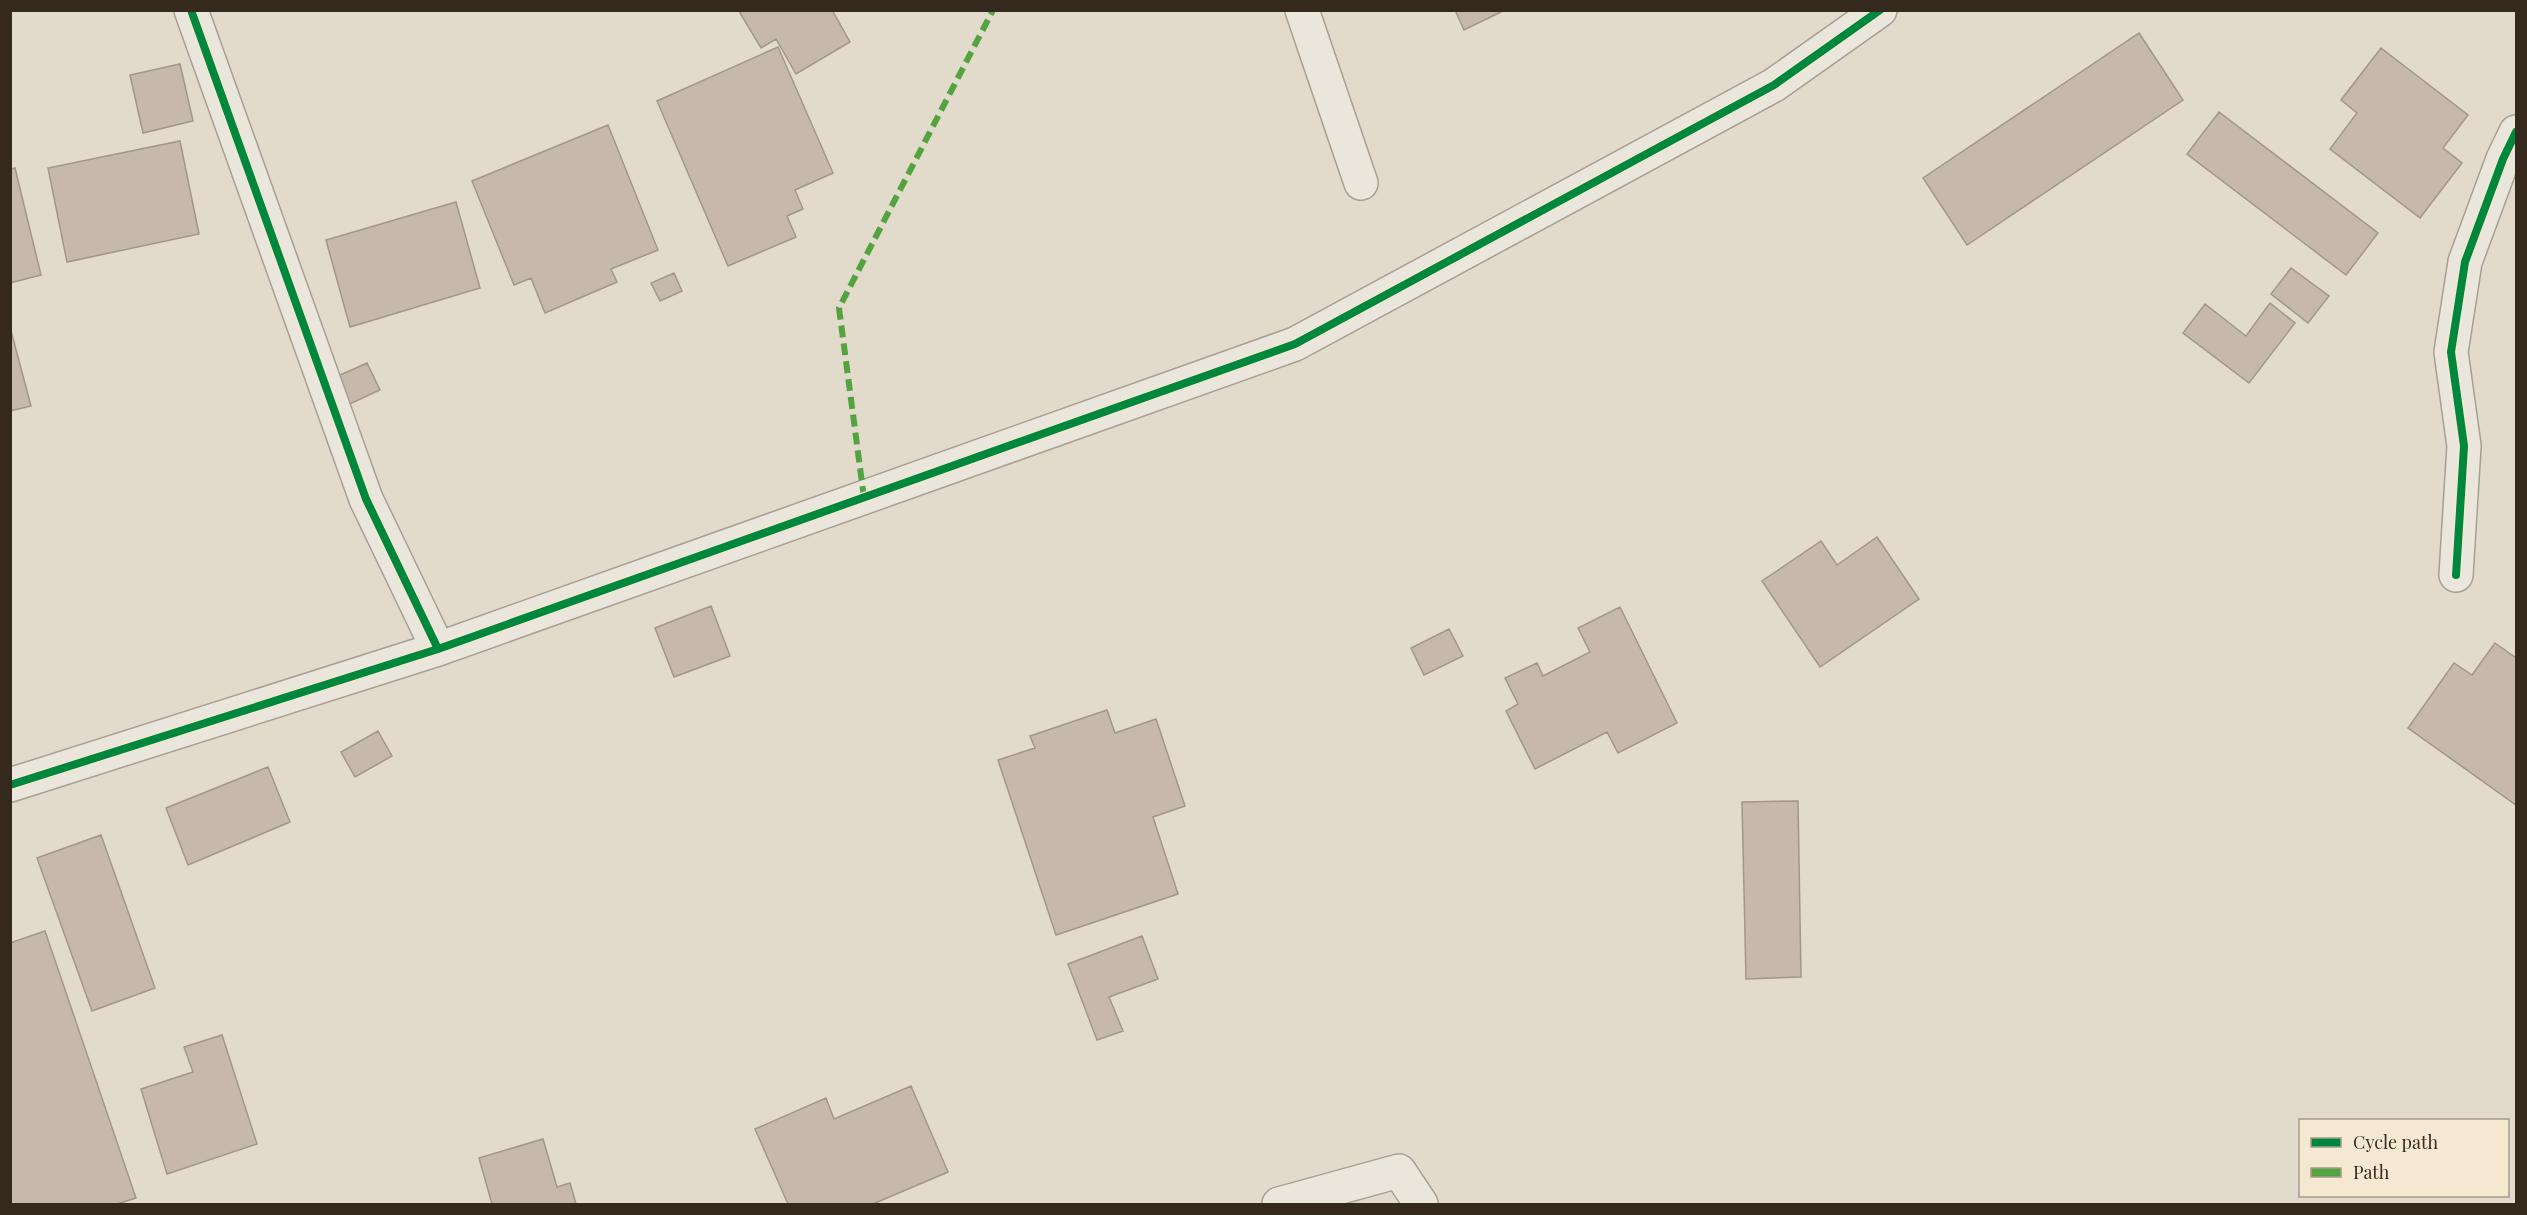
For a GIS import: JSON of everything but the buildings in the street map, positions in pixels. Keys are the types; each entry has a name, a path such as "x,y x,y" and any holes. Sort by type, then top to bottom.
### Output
{"street":[{"path":"191,10 240,154 366,499 438,650"},
{"path":"1302,10 1361,183"},
{"path":"10,785 438,650 1295,344 1774,85 1880,10"},
{"path":"2456,575 2464,446 2451,352 2465,262 2503,159 2517,132"},
{"path":"1278,1204 1399,1171 1421,1204"}],"marked path":[{"path":"864,498 839,308 993,10"}],"cycle path":[{"path":"191,10 366,499 438,649"},
{"path":"10,785 438,649 1295,344 1774,85 1880,10"},
{"path":"2456,575 2464,446 2451,352 2465,262 2503,159 2516,132"}]}
